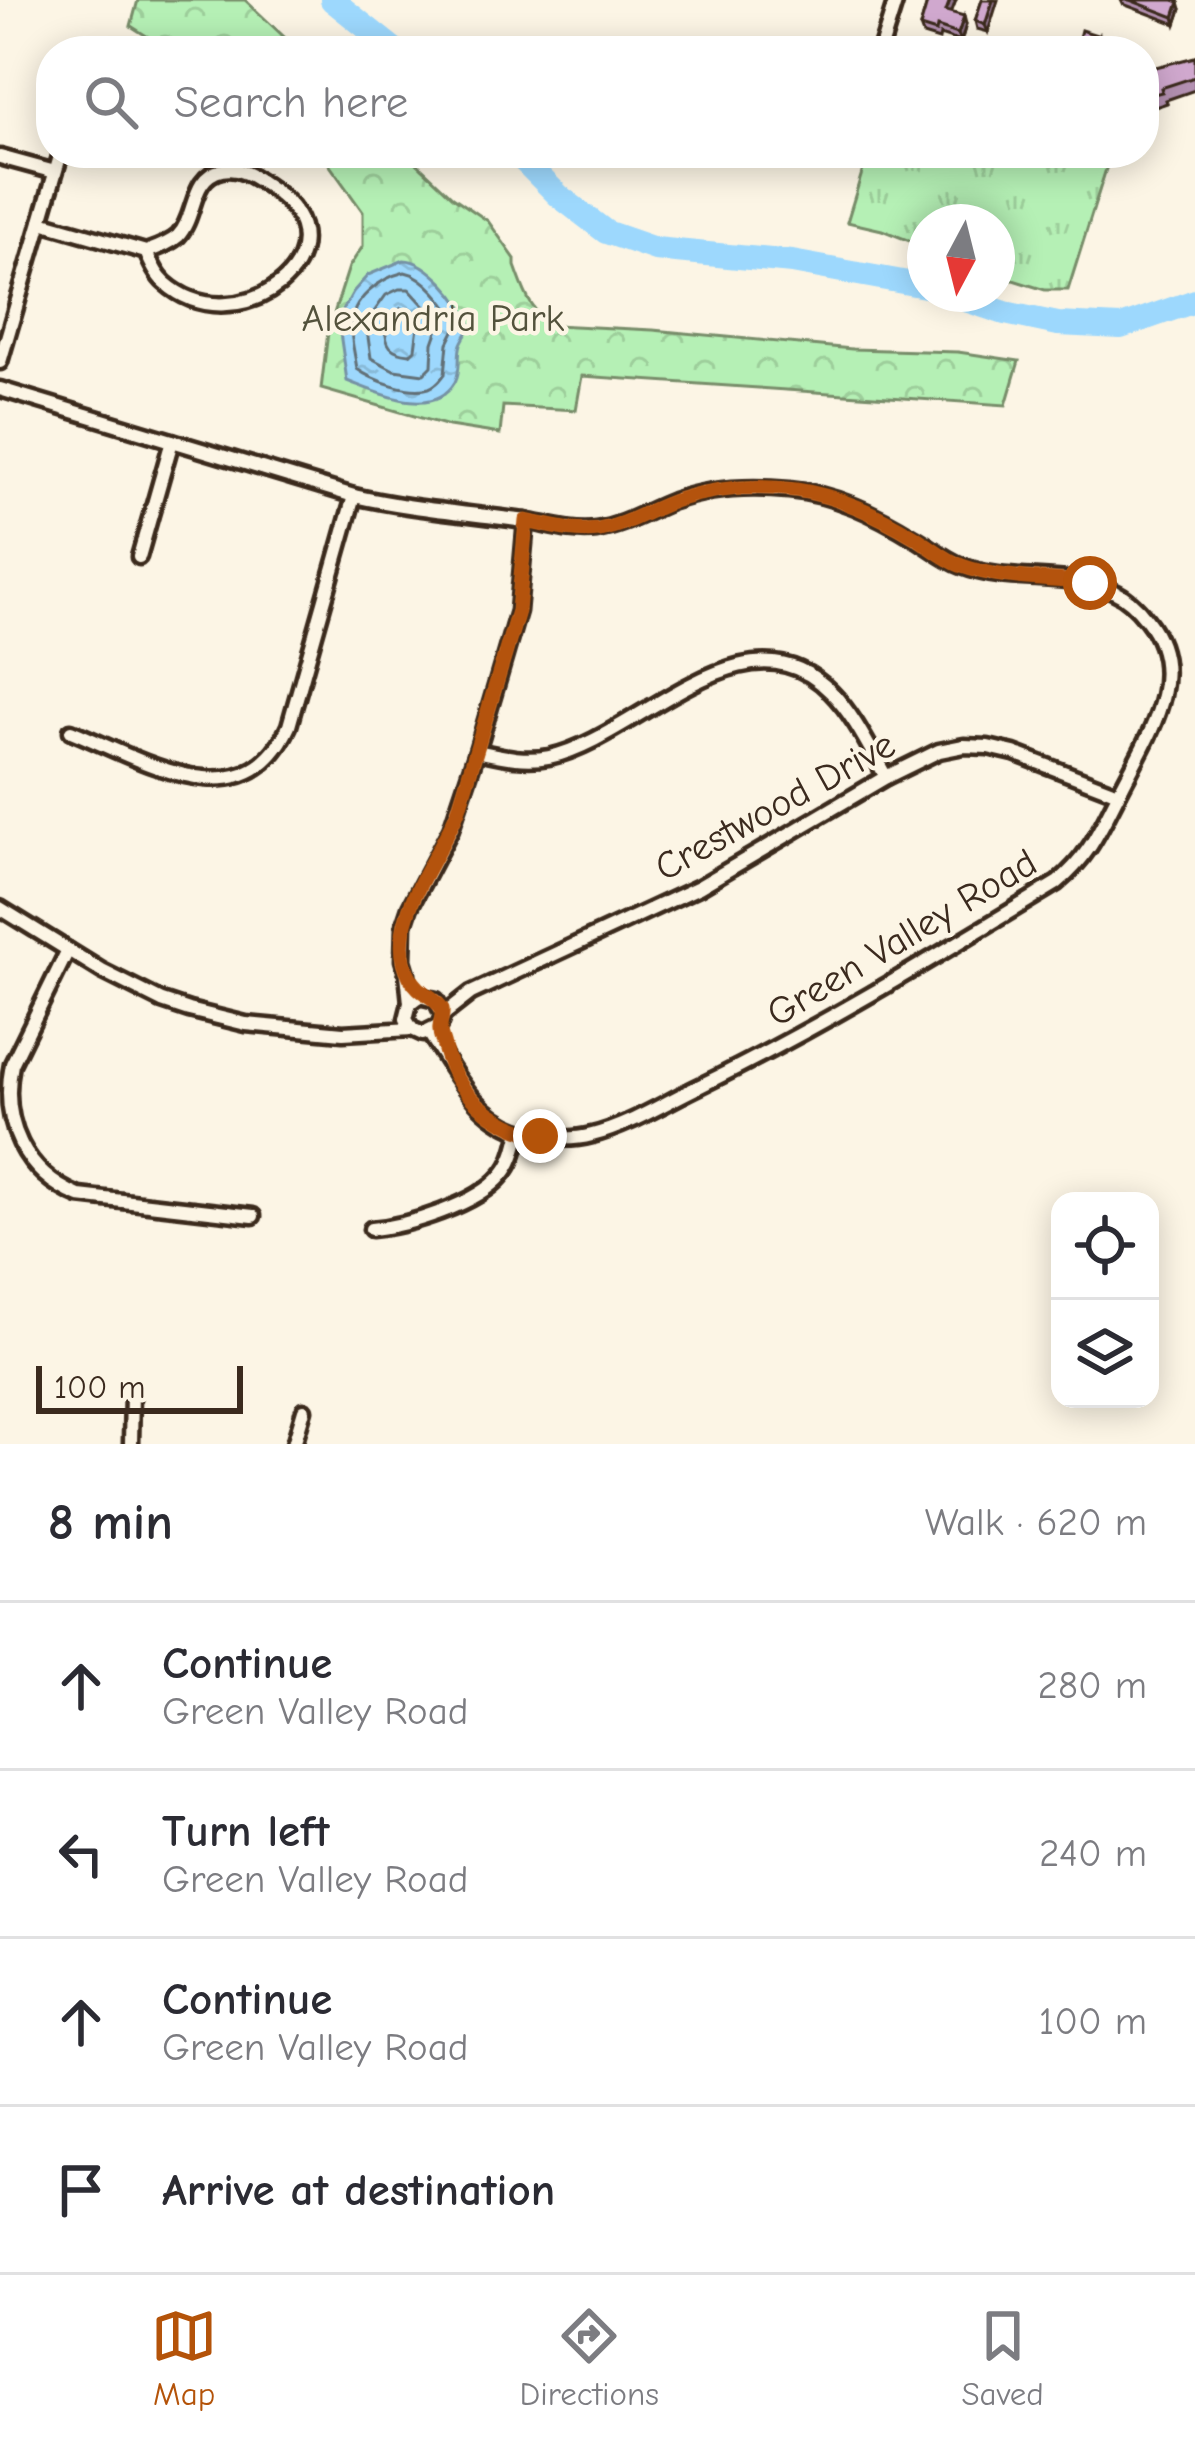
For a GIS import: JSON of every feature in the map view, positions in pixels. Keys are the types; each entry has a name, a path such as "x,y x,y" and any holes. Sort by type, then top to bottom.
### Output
{"street":[{"path":"885,36 896,0"},
{"path":"0,157 36,167"},
{"path":"40,168 55,172"},
{"path":"0,362 56,168"},
{"path":"41,222 146,252 177,237 204,180 224,169 246,172 283,197 303,231 301,256 283,282 254,300 237,304 182,294 164,283 146,252"},
{"name":"Green Valley Road","path":"0,389 354,496 575,531 600,530 678,500 736,488 826,496 860,508 963,567 1090,583 1116,592 1138,607 1156,631 1167,679 1162,704 1079,865 1057,884 785,1045 592,1136 562,1138 520,1131 483,1110 466,1092 448,1060 435,1014 407,973"},
{"path":"139,557 172,441"},
{"path":"70,731 191,778 243,775 264,763 289,726 354,496"},
{"path":"412,1029 402,945 410,907 451,830 477,751 518,611 526,521"},
{"path":"477,751 527,760 568,752 708,674 729,666 771,663 794,668 833,693 886,777"},
{"name":"Crestwood Drive","path":"407,1008 435,1014 700,887 886,777 939,751 964,746 1014,753 1118,793"},
{"path":"0,908 162,1001 215,1018 365,1033 412,1029 435,1014"},
{"path":"68,950 8,1080 11,1122 30,1161 59,1188 79,1196 253,1216"},
{"path":"365,1033 401,1018 407,1008"},
{"path":"371,1229 424,1219 488,1189 505,1173 520,1131"},
{"path":"131,1444 132,1393"},
{"path":"293,1444 304,1410"}],"green space":[{"path":"138,0 245,0 283,36 147,36 131,26"},
{"name":"Alexandria Park","path":"332,168 422,168 488,221 515,259 533,307 554,325 852,349 958,352 1019,361 1006,405 582,376 576,410 503,406 500,434 449,426 321,389 328,332 349,267 363,246 363,212"},
{"path":"863,168 1106,168 1068,290 1045,290 1015,281 1015,204 907,204 907,240 847,222"}],"water":[{"path":"404,260 424,267 444,284 471,326 461,344 455,382 433,399 404,400 347,381 338,319 368,275"}],"building":[{"path":"928,0 950,0 946,11 964,16 958,34 920,27"},
{"path":"982,0 993,0 985,25 975,21"},
{"path":"1130,0 1173,0 1179,2 1174,17"},
{"path":"1195,57 1195,77 1159,93 1159,66"}],"waterway":[{"path":"332,0 377,36"},
{"path":"531,168 606,232 655,249 792,262 907,283"},
{"path":"1002,312 1058,324 1121,327 1195,301"}],"route":[{"path":"540,1136 502,1123 466,1092 448,1060 439,1026 440,1004 419,992 407,973 402,945 410,907 459,808 511,636 522,583 526,521 575,531 600,530 705,493 736,488 796,490 860,508 963,567 1090,583"}]}
